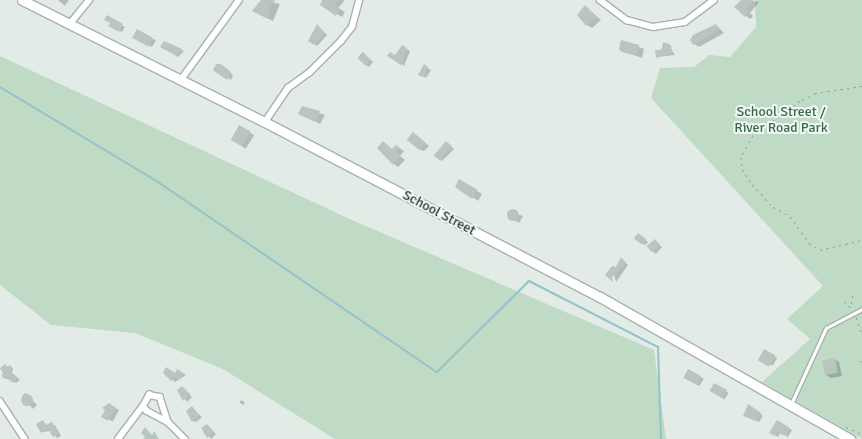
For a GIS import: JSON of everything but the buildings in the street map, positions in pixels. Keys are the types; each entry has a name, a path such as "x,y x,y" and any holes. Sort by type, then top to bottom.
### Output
{"street":[{"name":"School Street","path":"22,0 265,122 600,297 850,439"},
{"path":"69,25 89,0"},
{"path":"180,81 238,0"},
{"path":"265,122 288,88 309,73 352,27 359,0"},
{"path":"600,0 627,20 653,27 685,22 714,0"},
{"path":"702,0 706,7"},
{"path":"118,439 149,395 160,396 168,422"},
{"path":"0,401 25,439"},
{"path":"143,406 147,411 168,422 185,439"}],"lane":[{"path":"791,404 826,328 862,309"}],"path":[{"path":"862,86 816,92 800,101 753,135 741,157 742,169 752,184 773,207 790,216 809,243 820,250 862,240"},
{"path":"851,305 853,296"},
{"path":"838,423 862,434"}],"green space":[{"name":"School Street / River Road Park","path":"755,0 862,0 862,439 762,382 810,339 787,319 823,286 651,98 660,68 694,67 709,55 730,57 756,27"},
{"path":"0,56 354,221 654,350 666,439 335,439 223,369 135,333 51,325 0,285"}],"waterway":[{"path":"0,87 158,182 437,372 529,281 658,347 661,439"}]}
